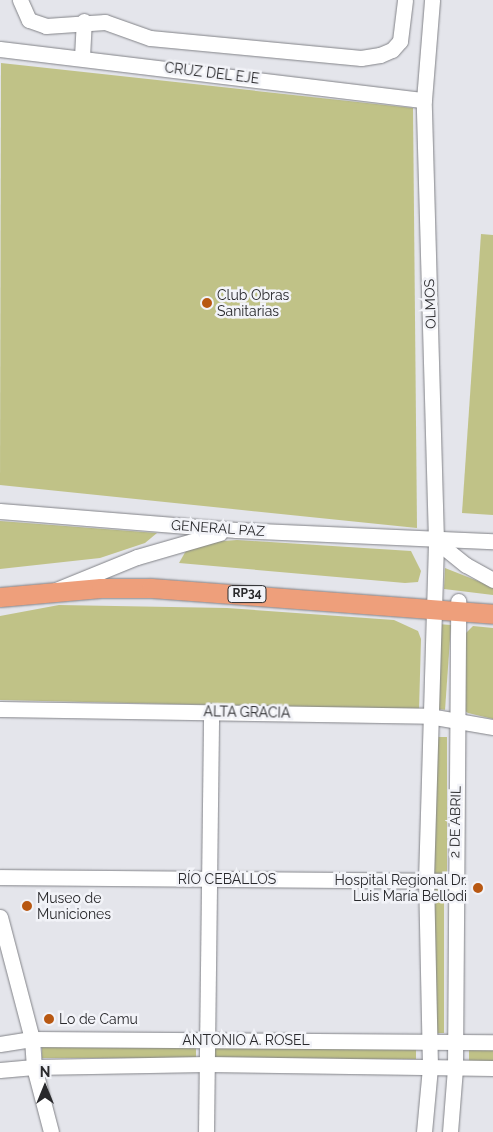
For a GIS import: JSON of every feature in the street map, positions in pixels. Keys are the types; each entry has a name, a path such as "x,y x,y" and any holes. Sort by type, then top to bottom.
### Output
{"main road":[{"name":"RP34","path":"0,589 61,587 152,580 458,606 493,605"},
{"name":"RP34","path":"0,597 61,587"},
{"name":"RP34","path":"458,606 493,614"}],"street":[{"path":"20,0 29,20 46,26 84,21 105,22 150,38 361,58 380,56 392,50 400,41 405,0"},
{"name":"OLMOS","path":"432,0 424,100 436,541 435,604"},
{"path":"82,57 84,21"},
{"name":"CRUZ DEL EJE","path":"0,49 82,57 424,100"},
{"name":"GENERAL PAZ","path":"0,511 236,530 436,541 493,541"},
{"path":"61,587 186,541 236,530"},
{"path":"436,541 466,565 493,580"},
{"name":"GENERAL PAZ","path":"436,541 493,550"},
{"name":"2 DE ABRIL","path":"424,1132 430,1067 426,880 429,716 435,604"},
{"name":"2 DE ABRIL","path":"450,1132 455,1068 458,606"},
{"name":"ALTA GRACIA","path":"0,710 211,711 429,716 456,718 493,727"},
{"path":"206,1132 211,711"},
{"name":"RÍO CEBALLOS","path":"0,877 455,881"},
{"path":"0,917 32,1039 34,1067 51,1132"},
{"name":"ANTONIO A. ROSEL","path":"0,1044 32,1039 429,1040 493,1042"},
{"name":"ANTONIO A. ROSEL","path":"0,1070 34,1067 207,1064 493,1068"}],"green space":[{"name":"Club Obras Sanitarias","path":"1,63 413,108 417,528 0,485"},
{"path":"481,234 493,235 493,515 462,513"},
{"path":"0,521 157,533 145,543 100,558 0,569"},
{"path":"237,540 411,551 421,571 418,582 405,583 179,563 187,549 210,542"},
{"path":"445,568 493,587 493,595 444,589"},
{"path":"59,605 227,608 394,620 418,631 421,639 419,710 0,700 0,616"},
{"path":"438,624 451,625 445,710 432,709"},
{"path":"473,626 493,628 493,719 468,713 462,709 465,634"},
{"path":"434,737 447,737 447,874 434,874"},
{"path":"434,888 444,888 444,1033 434,1033"},
{"path":"42,1047 196,1047 196,1058 42,1058"},
{"path":"214,1048 416,1048 416,1059 214,1059"},
{"path":"469,1050 493,1050 493,1062 469,1062"}],"place":[{"name":"Club Obras Sanitarias","path":"207,303"},
{"name":"Hospital Regional Dr. Luis María Bellodi","path":"478,888"},
{"name":"Museo de Municiones","path":"27,906"},
{"name":"Lo de Camu","path":"49,1019"}]}
